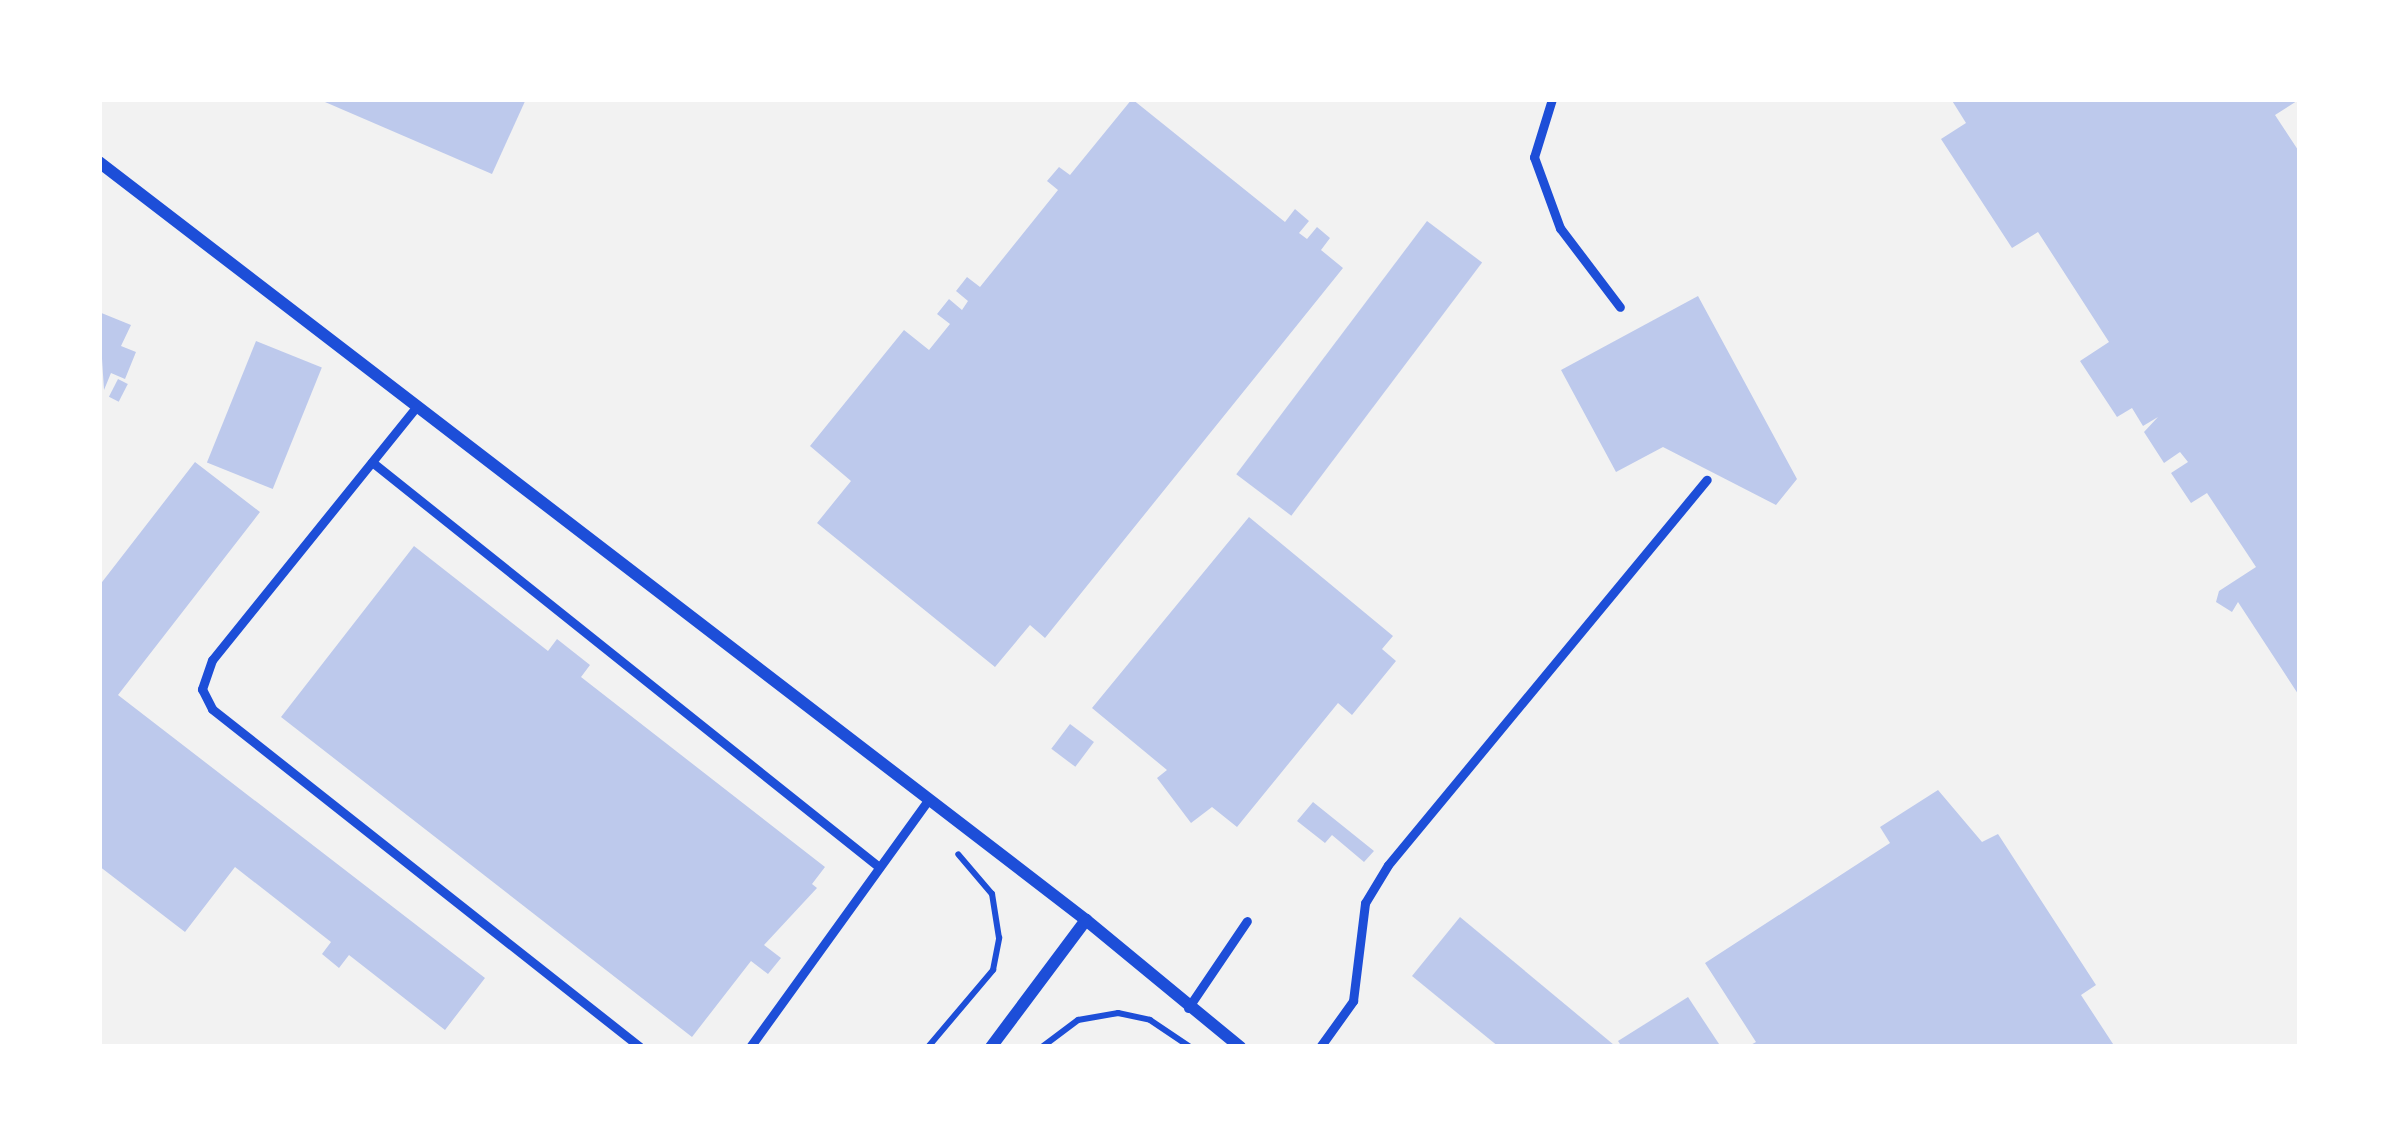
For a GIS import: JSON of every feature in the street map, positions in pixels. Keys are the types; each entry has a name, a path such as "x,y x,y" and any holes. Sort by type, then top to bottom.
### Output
{"street":[{"path":"99,162 1086,920 1240,1047"},
{"path":"991,1047 1086,920"}],"lane":[{"path":"1552,99 1534,157 1560,228 1619,307"},
{"path":"417,406 212,660 202,689 212,709 640,1047"},
{"path":"372,462 879,867"},
{"path":"1320,1047 1353,1000 1365,903 1388,865 1707,480"},
{"path":"750,1047 928,799"},
{"path":"1188,1008 1247,921"}],"path":[{"path":"917,816 992,894 999,938 993,970 928,1047"},
{"path":"1042,1047 1078,1020 1118,1013 1150,1020 1190,1047"}],"building":[{"path":"318,99 526,99 492,174"},
{"path":"1132,99 1285,222 1295,209 1309,221 1299,233 1307,239 1317,227 1330,238 1321,250 1343,268 1045,638 1030,625 995,667 817,523 851,481 810,446 904,330 929,350 950,324 937,314 949,299 962,310 968,301 956,291 967,277 980,287 1058,190 1047,181 1059,167 1070,175"},
{"path":"1951,99 2300,99 2275,115 2300,153 2300,697 2238,602 2232,612 2216,602 2219,591 2256,567 2207,493 2191,503 2171,473 2188,462 2180,452 2164,463 2144,432 2158,417 2143,426 2132,408 2117,417 2080,361 2109,342 2038,232 2012,248 1941,139 1966,123"},
{"path":"1427,221 1482,263 1291,516 1236,474"},
{"path":"1698,296 1797,479 1776,505 1663,447 1616,472 1561,370"},
{"path":"99,312 131,325 121,346 136,352 125,379 111,373 104,390"},
{"path":"256,341 322,368 273,489 207,462"},
{"path":"118,379 128,384 119,402 109,397"},
{"path":"195,462 260,512 118,695 485,978 445,1030 349,955 339,968 322,954 331,942 235,867 185,932 99,866 99,586"},
{"path":"1249,517 1393,636 1382,649 1396,661 1352,715 1338,703 1237,827 1212,807 1191,823 1157,778 1167,770 1092,708"},
{"path":"414,546 548,651 557,639 590,665 581,677 825,867 812,884 817,888 764,945 781,958 768,974 751,961 692,1037 281,717"},
{"path":"1070,724 1094,742 1075,767 1051,749"},
{"path":"1938,790 1982,842 1998,834 2096,985 2081,995 2115,1047 1747,1047 1756,1042 1705,963 1890,843 1880,827"},
{"path":"1313,802 1374,851 1364,862 1332,835 1325,843 1297,821"},
{"path":"1460,917 1614,1045 1499,1047 1412,976"},
{"path":"1688,997 1721,1047 1622,1047 1618,1041"}]}
